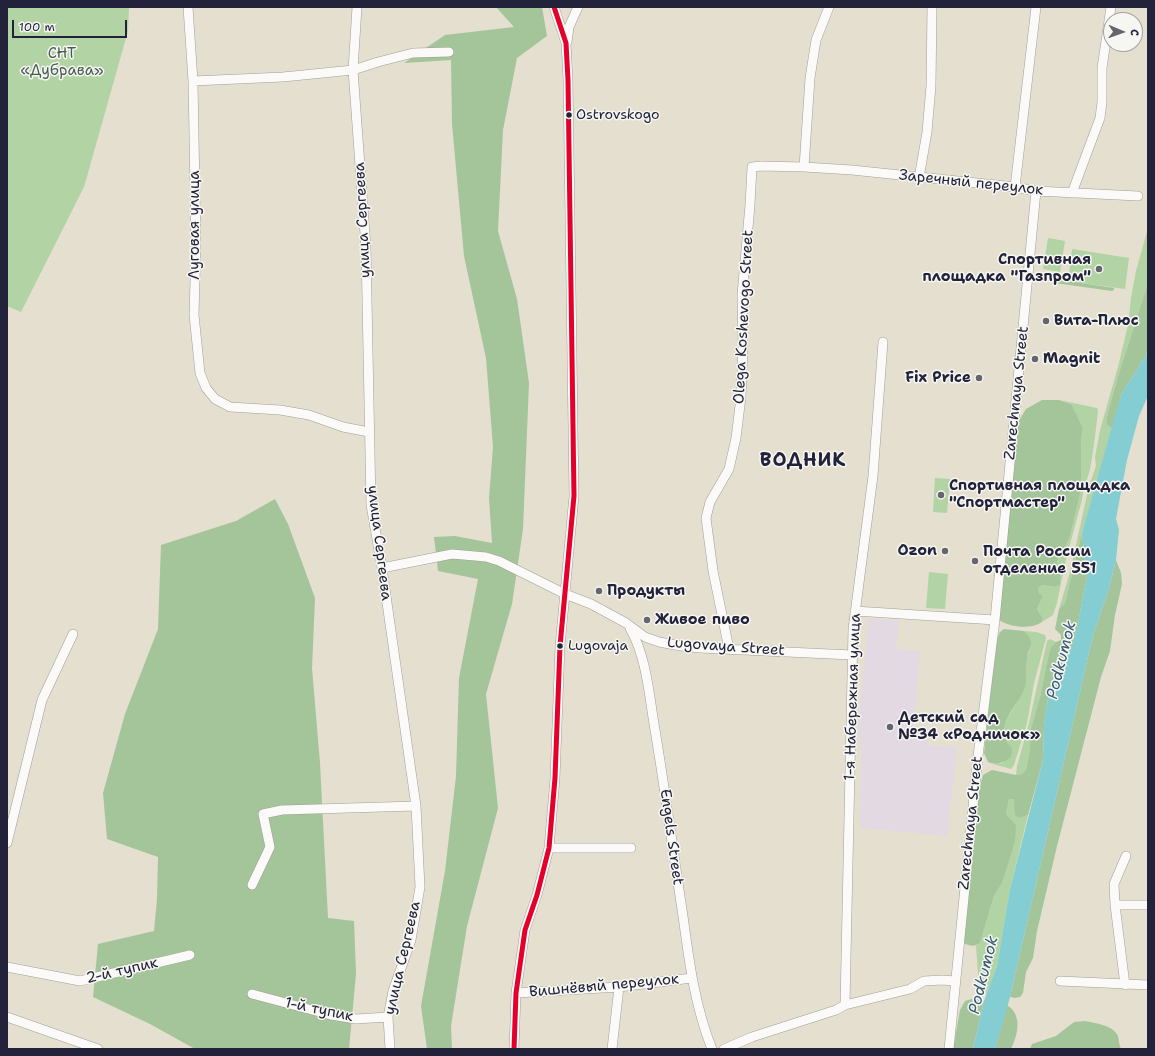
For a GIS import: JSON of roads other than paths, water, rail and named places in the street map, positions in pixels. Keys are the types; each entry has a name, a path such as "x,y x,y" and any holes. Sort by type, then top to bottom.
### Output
{"street":[{"name":"Луговая улица","path":"188,7 193,81 196,246 194,315 200,373 206,388 215,399 230,407 280,410 309,415 343,427 369,432"},
{"name":"улица Сергеева","path":"357,7 353,70 366,248 371,505 382,568 416,806 420,887 410,940 393,991 388,1017 390,1049"},
{"path":"554,7 566,43"},
{"path":"514,1049 516,993 525,930 537,895 549,848 555,778 560,646 574,474 569,115 566,43 569,27 578,7"},
{"path":"804,167 811,70 816,40 829,7"},
{"path":"919,178 927,132 931,86 932,7"},
{"path":"1015,187 1036,7"},
{"path":"1072,193 1100,118 1102,102 1102,68 1110,7"},
{"path":"193,81 282,77 353,70 378,62 413,54 449,52"},
{"name":"Olega Koshevogo Street","path":"729,649 713,571 706,518 710,502 729,469 736,438 740,404 743,345 742,295 752,167 804,167"},
{"name":"Заречный переулок","path":"804,167 852,170 1015,187 1036,191 1138,196"},
{"name":"Zarechnaya Street","path":"949,1049 978,756 995,620 1036,191"},
{"name":"1-я Набережная улица","path":"845,1005 853,630 873,476 883,342"},
{"path":"382,568 452,554 486,557 499,561 565,594"},
{"name":"Lugovaya Street","path":"565,594 591,604 645,637 681,646 852,655"},
{"path":"855,611 995,620"},
{"name":"Engels Street","path":"629,626 636,638 641,656 658,749 692,978 704,1029 712,1049"},
{"path":"7,843 42,700 73,634"},
{"path":"641,656 644,642 650,639"},
{"path":"252,885 270,847 263,814 282,810 416,806"},
{"path":"549,848 631,848"},
{"path":"1125,985 1115,905 1114,884 1126,856"},
{"path":"1115,905 1148,905"},
{"name":"2-й тупик","path":"7,967 80,982 190,955"},
{"name":"Вишнёвый переулок","path":"516,993 619,987 692,978"},
{"path":"724,1049 752,1037 836,1010 845,1005 910,989 924,981 955,981"},
{"path":"1060,981 1148,985"},
{"path":"612,1049 619,987"},
{"name":"1-й тупик","path":"252,994 331,1015 356,1019 388,1017"},
{"path":"7,1017 98,1049"}],"water":[{"path":"1148,347 1148,396 1139,416 1127,460 1116,519 1119,530 1116,560 1109,588 1093,635 1010,997 995,1049 973,1049 984,1001 997,966 1010,889 1043,760 1044,724 1050,687 1056,674 1069,654 1077,629 1087,576 1082,533 1121,395 1146,355"}],"place":[{"name":"Ostrovskogo","path":"569,115"},
{"name":"Спортивная площадка \"Газпром\"","path":"1099,269"},
{"name":"Вита-Плюс","path":"1046,321"},
{"name":"Magnit","path":"1035,359"},
{"name":"Fix Price","path":"979,378"},
{"name":"Спортивная площадка \"Спортмастер\"","path":"941,495"},
{"name":"Ozon","path":"945,551"},
{"name":"Почта России отделение 551","path":"975,561"},
{"name":"Продукты","path":"599,591"},
{"name":"Живое пиво","path":"647,620"},
{"name":"Lugovaja","path":"560,646"},
{"name":"Детский сад №34 «Родничок»","path":"890,727"}],"district":[{"name":"ВОДНИК","path":"803,461"}],"park label":[{"name":"СНТ «Дубрава»","path":"62,62"}],"water label":[{"name":"Podkumok","path":"1062,660"},
{"name":"Podkumok","path":"984,975"}]}
